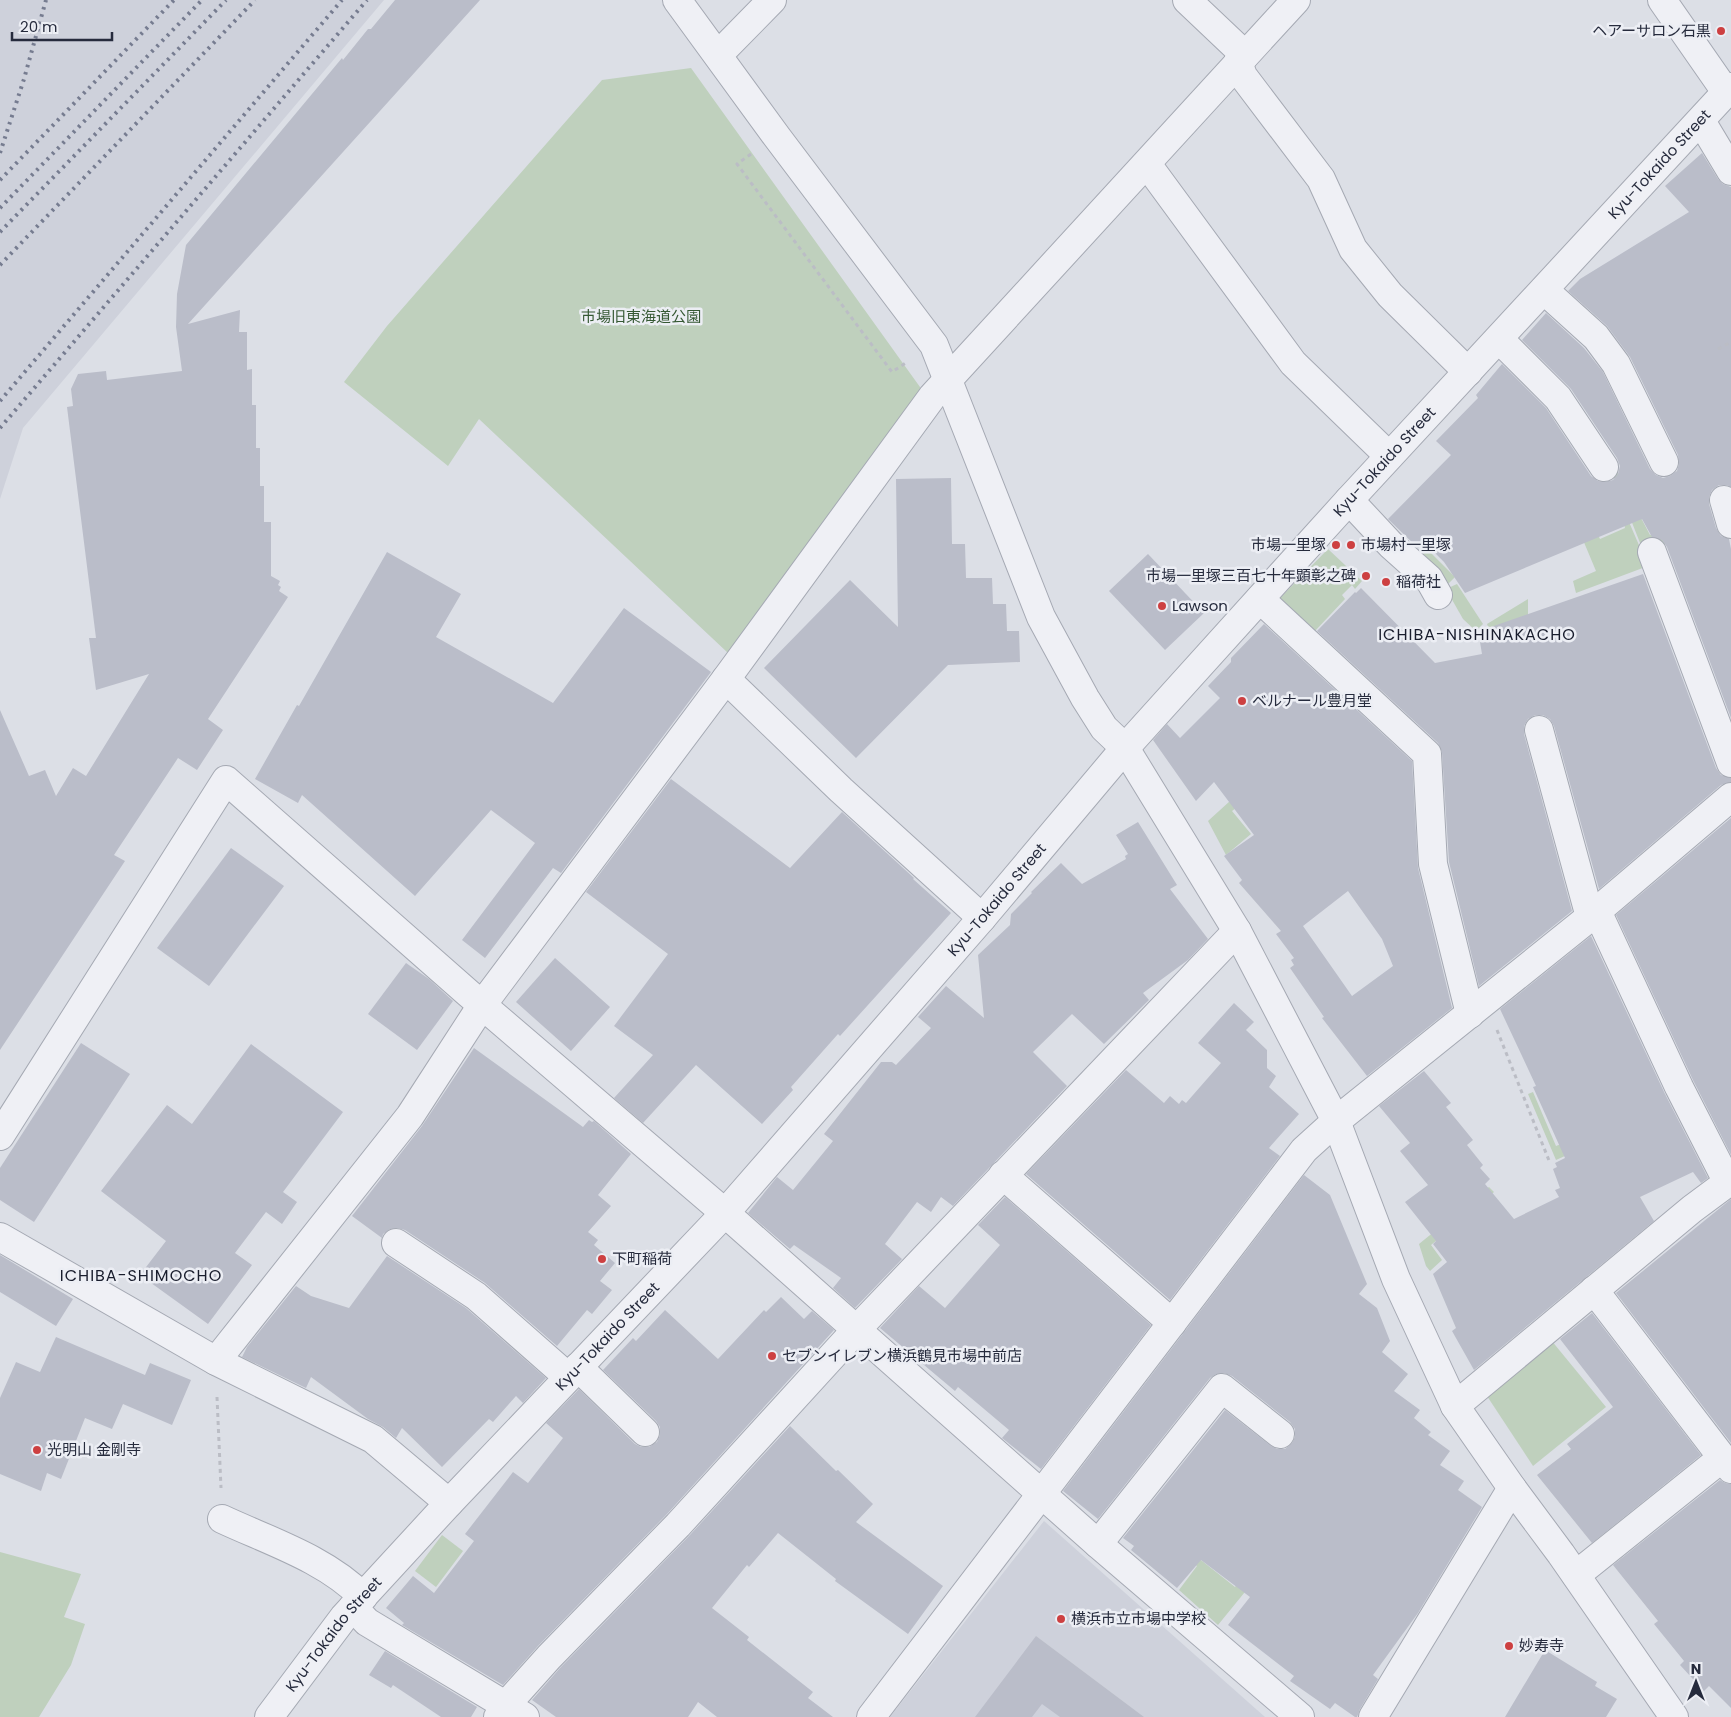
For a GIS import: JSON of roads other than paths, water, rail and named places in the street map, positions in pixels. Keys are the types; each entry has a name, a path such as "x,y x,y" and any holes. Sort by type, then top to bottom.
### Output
{"street":[{"path":"677,0 777,137 934,345 1040,617 1085,698 1104,728 1124,748 1238,931 1336,1120 1396,1279 1455,1406 1576,1575 1674,1717"},
{"path":"718,55 772,0"},
{"path":"1187,0 1242,58 1243,76 1321,179 1353,249 1390,295 1468,372"},
{"path":"216,1361 410,1116 482,1005 726,679 912,423 948,378 1296,0"},
{"path":"1662,0 1729,90"},
{"name":"Kyu-Tokaido Street","path":"269,1717 344,1617 449,1503 725,1213 982,918 1124,748 1389,456 1729,90"},
{"path":"1701,121 1731,171"},
{"path":"1147,164 1292,363 1389,456"},
{"path":"1544,290 1596,337 1616,364 1664,462"},
{"path":"1499,339 1558,398 1604,467"},
{"path":"1349,500 1392,545 1429,579 1438,595"},
{"path":"1652,552 1731,764"},
{"path":"1260,599 1427,754 1433,864 1478,1008"},
{"path":"726,679 841,790 982,918"},
{"path":"1455,1406 1594,1290 1729,1182 1679,1087 1594,914 1539,730"},
{"path":"0,1136 226,780 482,1005 725,1213 1040,1494 1300,1717"},
{"path":"871,1717 1304,1150 1336,1120 1594,914 1730,800"},
{"path":"222,1519 309,1559 348,1582 367,1622 510,1713 549,1657 678,1525 856,1330 1238,931"},
{"path":"1004,1175 1172,1323"},
{"path":"0,1237 216,1361 374,1439 449,1503"},
{"path":"396,1243 476,1296 573,1372 645,1432"},
{"path":"1576,1575 1727,1464 1594,1290"},
{"path":"1098,1544 1222,1388 1280,1434"},
{"path":"1374,1717 1512,1488"}],"railway":[{"path":"0,153 24,79 46,0"},
{"path":"0,180 174,0"},
{"path":"0,208 202,0"},
{"path":"0,232 226,0"},
{"path":"0,265 255,0"},
{"path":"0,401 342,0"},
{"path":"0,428 367,0"}],"place":[{"name":"ヘアーサロン石黒","path":"1721,31"},
{"name":"市場一里塚","path":"1336,545"},
{"name":"市場村一里塚","path":"1351,545"},
{"name":"市場一里塚三百七十年顕彰之碑","path":"1366,576"},
{"name":"稲荷社","path":"1386,582"},
{"name":"Lawson","path":"1162,606"},
{"name":"ベルナール豊月堂","path":"1242,701"},
{"name":"下町稲荷","path":"602,1259"},
{"name":"セブンイレブン横浜鶴見市場中前店","path":"772,1356"},
{"name":"光明山 金剛寺","path":"37,1450"},
{"name":"横浜市立市場中学校","path":"1061,1619"},
{"name":"妙寿寺","path":"1509,1646"}],"district":[{"name":"ICHIBA-NISHINAKACHO","path":"1477,634"},
{"name":"ICHIBA-SHIMOCHO","path":"141,1275"}],"park label":[{"name":"市場旧東海道公園","path":"641,317"}]}
